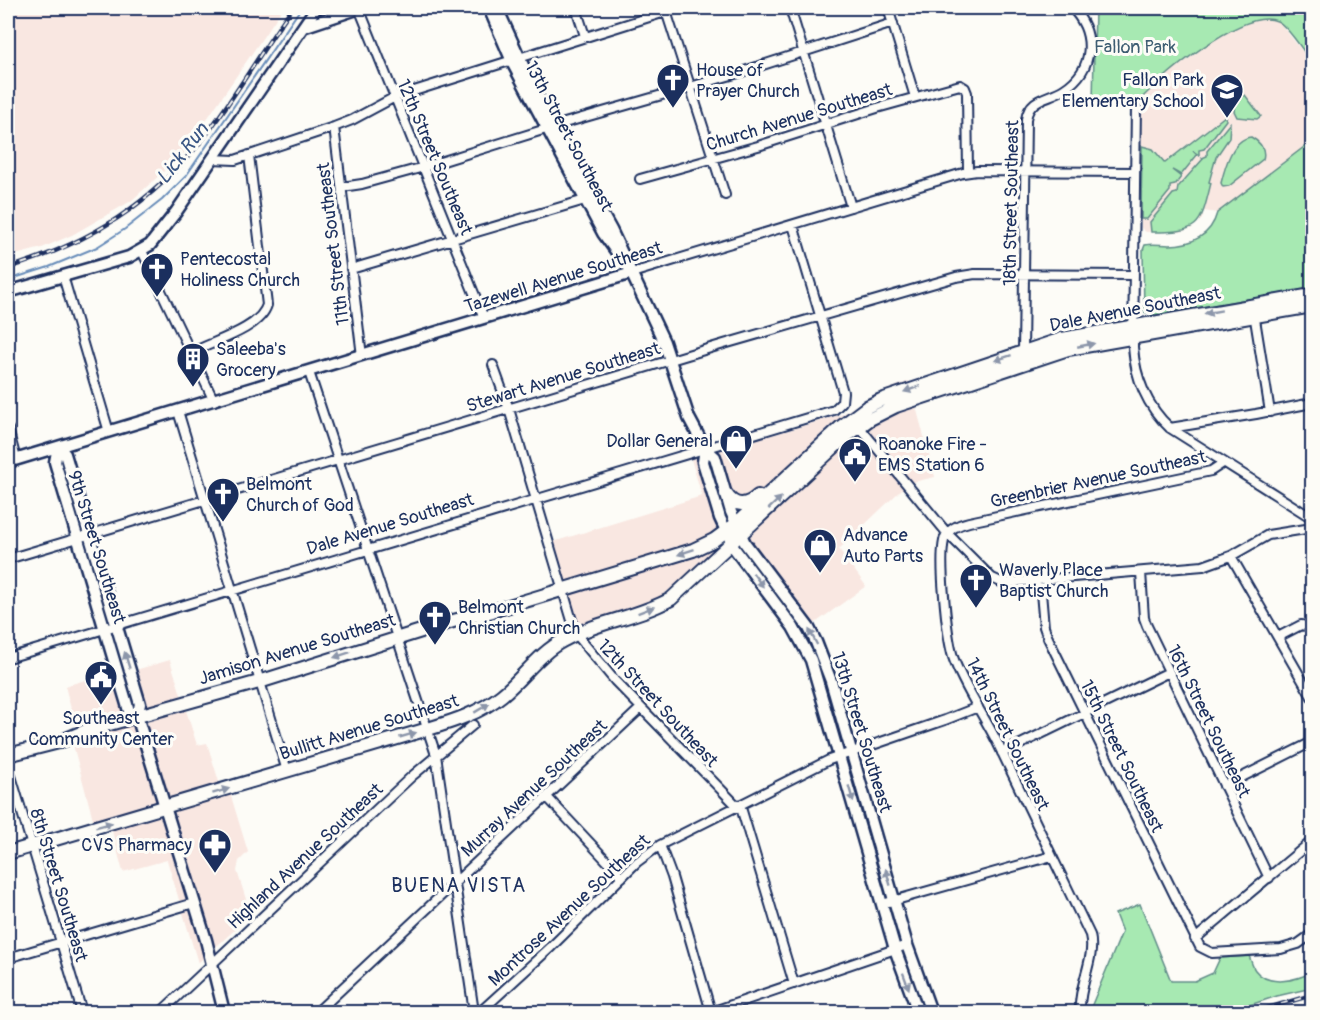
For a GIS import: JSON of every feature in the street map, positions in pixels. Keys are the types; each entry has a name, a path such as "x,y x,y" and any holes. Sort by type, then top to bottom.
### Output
{"main road":[{"name":"Dale Avenue Southeast","path":"1254,311 1312,295"},
{"name":"Dale Avenue Southeast","path":"968,375 1023,357 1068,349 1133,332 1254,311 1312,306"},
{"name":"Jamison Avenue Southeast","path":"732,543 739,529 782,481 855,422 968,375"},
{"name":"Jamison Avenue Southeast","path":"8,755 259,682 398,637 693,550 726,531 739,529 844,438 855,422"},
{"path":"726,494 732,502 745,504 767,488 782,481"},
{"name":"Bullitt Avenue Southeast","path":"8,853 461,719 488,705 511,687 549,650 576,634 593,626 643,612 671,599 732,543"}],"street":[{"path":"8,292 129,257 142,251 157,238 316,8"},
{"path":"303,27 359,8"},
{"name":"12th Street Southeast","path":"359,8 484,318"},
{"name":"13th Street Southeast","path":"489,8 585,201 603,233 632,273"},
{"name":"13th Street Southeast","path":"497,8 514,58"},
{"path":"576,8 585,36"},
{"path":"212,159 226,161 249,156 334,128 395,97 678,8"},
{"path":"790,8 851,207"},
{"path":"888,8 915,97"},
{"name":"18th Street Southeast","path":"1023,357 1026,119 1029,108 1042,98 1062,90 1083,69 1088,55 1089,38 1087,28 1072,8"},
{"path":"666,11 724,195"},
{"path":"342,187 362,184 424,167 893,23"},
{"name":"Church Avenue Southeast","path":"640,179 960,85 968,93 968,172"},
{"path":"1136,106 1133,332 1137,377 1154,408 1170,428 1223,463"},
{"name":"11th Street Southeast","path":"334,128 362,356"},
{"name":"13th Street Southeast","path":"550,128 611,230 632,273 671,361 689,418 705,448 715,457 726,494 745,543 794,607 816,642 831,681 907,945 931,1012"},
{"path":"193,354 257,320 263,315 267,305 249,156"},
{"name":"Tazewell Avenue Southeast","path":"12,461 968,172 1135,172"},
{"path":"351,269 585,201"},
{"path":"793,225 820,316"},
{"path":"142,251 214,401"},
{"name":"Stewart Avenue Southeast","path":"8,559 956,277 975,274 1134,275"},
{"path":"63,276 109,432"},
{"path":"1254,311 1270,412"},
{"name":"Dale Avenue Southeast","path":"8,658 831,411 842,402 843,392 820,316"},
{"name":"12th Street Southeast","path":"493,365 509,409 576,634 601,666 743,814 794,984"},
{"path":"309,372 436,755 474,1012"},
{"path":"1170,428 1312,403"},
{"path":"178,411 287,771"},
{"path":"855,422 947,533 997,581 1010,584 1203,566 1231,556 1268,536 1312,528"},
{"path":"8,429 12,461"},
{"name":"9th Street Southeast","path":"137,716 129,711 54,461 58,447 65,454 117,625 140,704 137,716 206,940 224,1012"},
{"name":"13th Street Southeast","path":"705,448 703,462 726,531 732,543 802,642 811,660 895,949 918,1012"},
{"name":"Greenbrier Avenue Southeast","path":"947,533 958,525 969,522 1216,470 1223,463 1312,518"},
{"name":"14th Street Southeast","path":"947,533 942,560 951,651 1052,856 1091,942 1090,956 1080,993 1080,1012"},
{"path":"1231,556 1312,697"},
{"name":"16th Street Southeast","path":"1141,572 1145,621 1269,878"},
{"name":"15th Street Southeast","path":"1040,581 1045,631 1196,939"},
{"path":"1278,637 1301,624 1312,627"},
{"path":"1002,753 1169,672"},
{"name":"Montrose Avenue Southeast","path":"480,1012 551,947 637,862 660,845 840,756 978,707"},
{"name":"Murray Avenue Southeast","path":"316,1012 641,708"},
{"name":"Highland Avenue Southeast","path":"161,1012 436,755 474,725"},
{"path":"1224,786 1312,742"},
{"name":"8th Street Southeast","path":"8,766 82,1012"},
{"path":"547,797 622,877"},
{"path":"1312,841 1196,939 1200,947 1207,952 1245,951 1290,947 1312,934"},
{"path":"660,845 672,877 711,1012 907,945"},
{"path":"882,904 1052,856"},
{"path":"8,958 194,903"}],"shaded area":[{"path":"8,8 283,8 183,154 131,201 72,235 42,248 8,257"},
{"name":"Fallon Park Elementary School","path":"1266,18 1279,22 1312,63 1312,141 1217,213 1204,211 1202,219 1190,229 1180,232 1146,232 1141,228 1142,97 1153,85 1222,34 1247,22"},
{"path":"909,381 935,477 913,482 901,490 839,549 866,586 814,624 748,538 692,589 683,580 658,598 642,606 578,625 553,542 702,496 691,459 843,414 869,397"},
{"path":"170,660 197,745 207,743 220,785 227,783 248,852 239,861 237,871 251,915 198,963 167,860 123,872 112,831 97,834 69,730 76,728 65,686 113,672 115,676"}],"green space":[{"name":"Fallon Park","path":"1095,8 1312,8 1312,63 1286,28 1277,21 1262,19 1244,24 1203,47 1137,103 1093,102"},
{"path":"1245,95 1261,116 1257,119 1237,117 1234,111 1237,101"},
{"path":"1225,116 1226,120 1204,149 1199,150 1199,155 1193,151 1197,155 1181,175 1172,170 1181,177 1175,185 1170,186 1170,191 1147,219 1141,219 1142,146 1153,149 1165,163"},
{"path":"1230,123 1229,138 1216,157 1204,210 1200,218 1189,228 1180,231 1151,232 1150,222 1173,194 1177,193 1178,187 1202,158 1207,156 1207,151"},
{"path":"1251,137 1262,146 1263,159 1229,186 1223,187 1221,183 1230,155 1239,143"},
{"path":"1312,141 1312,288 1155,315 1144,312 1143,250 1145,245 1177,245 1199,238 1210,228 1217,213"},
{"path":"1140,904 1171,981 1195,981 1213,973 1220,958 1249,956 1255,970 1267,979 1291,980 1312,972 1312,988 1277,996 1229,1012 1089,1012 1122,932 1115,914"}],"waterway":[{"name":"Lick Run","path":"8,280 49,267 97,247 125,229 162,200 186,176 301,8"}],"railway":[{"path":"8,268 38,258 92,233 141,201 163,182 205,136 292,8"},
{"path":"1254,1012 1312,995"}],"place":[{"name":"House of Prayer Church","path":"673,109"},
{"name":"Fallon Park Elementary School","path":"1227,119"},
{"name":"Pentecostal Holiness Church","path":"157,298"},
{"name":"Saleeba's Grocery","path":"193,388"},
{"name":"Dollar General","path":"736,470"},
{"name":"Roanoke Fire - EMS Station 6","path":"855,483"},
{"name":"Belmont Church of God","path":"223,523"},
{"name":"Advance Auto Parts","path":"820,574"},
{"name":"Waverly Place Baptist Church","path":"976,609"},
{"name":"Belmont Christian Church","path":"435,646"},
{"name":"Southeast Community Center","path":"101,706"},
{"name":"CVS Pharmacy","path":"215,874"}],"district":[{"name":"BUENA VISTA","path":"459,885"}]}
